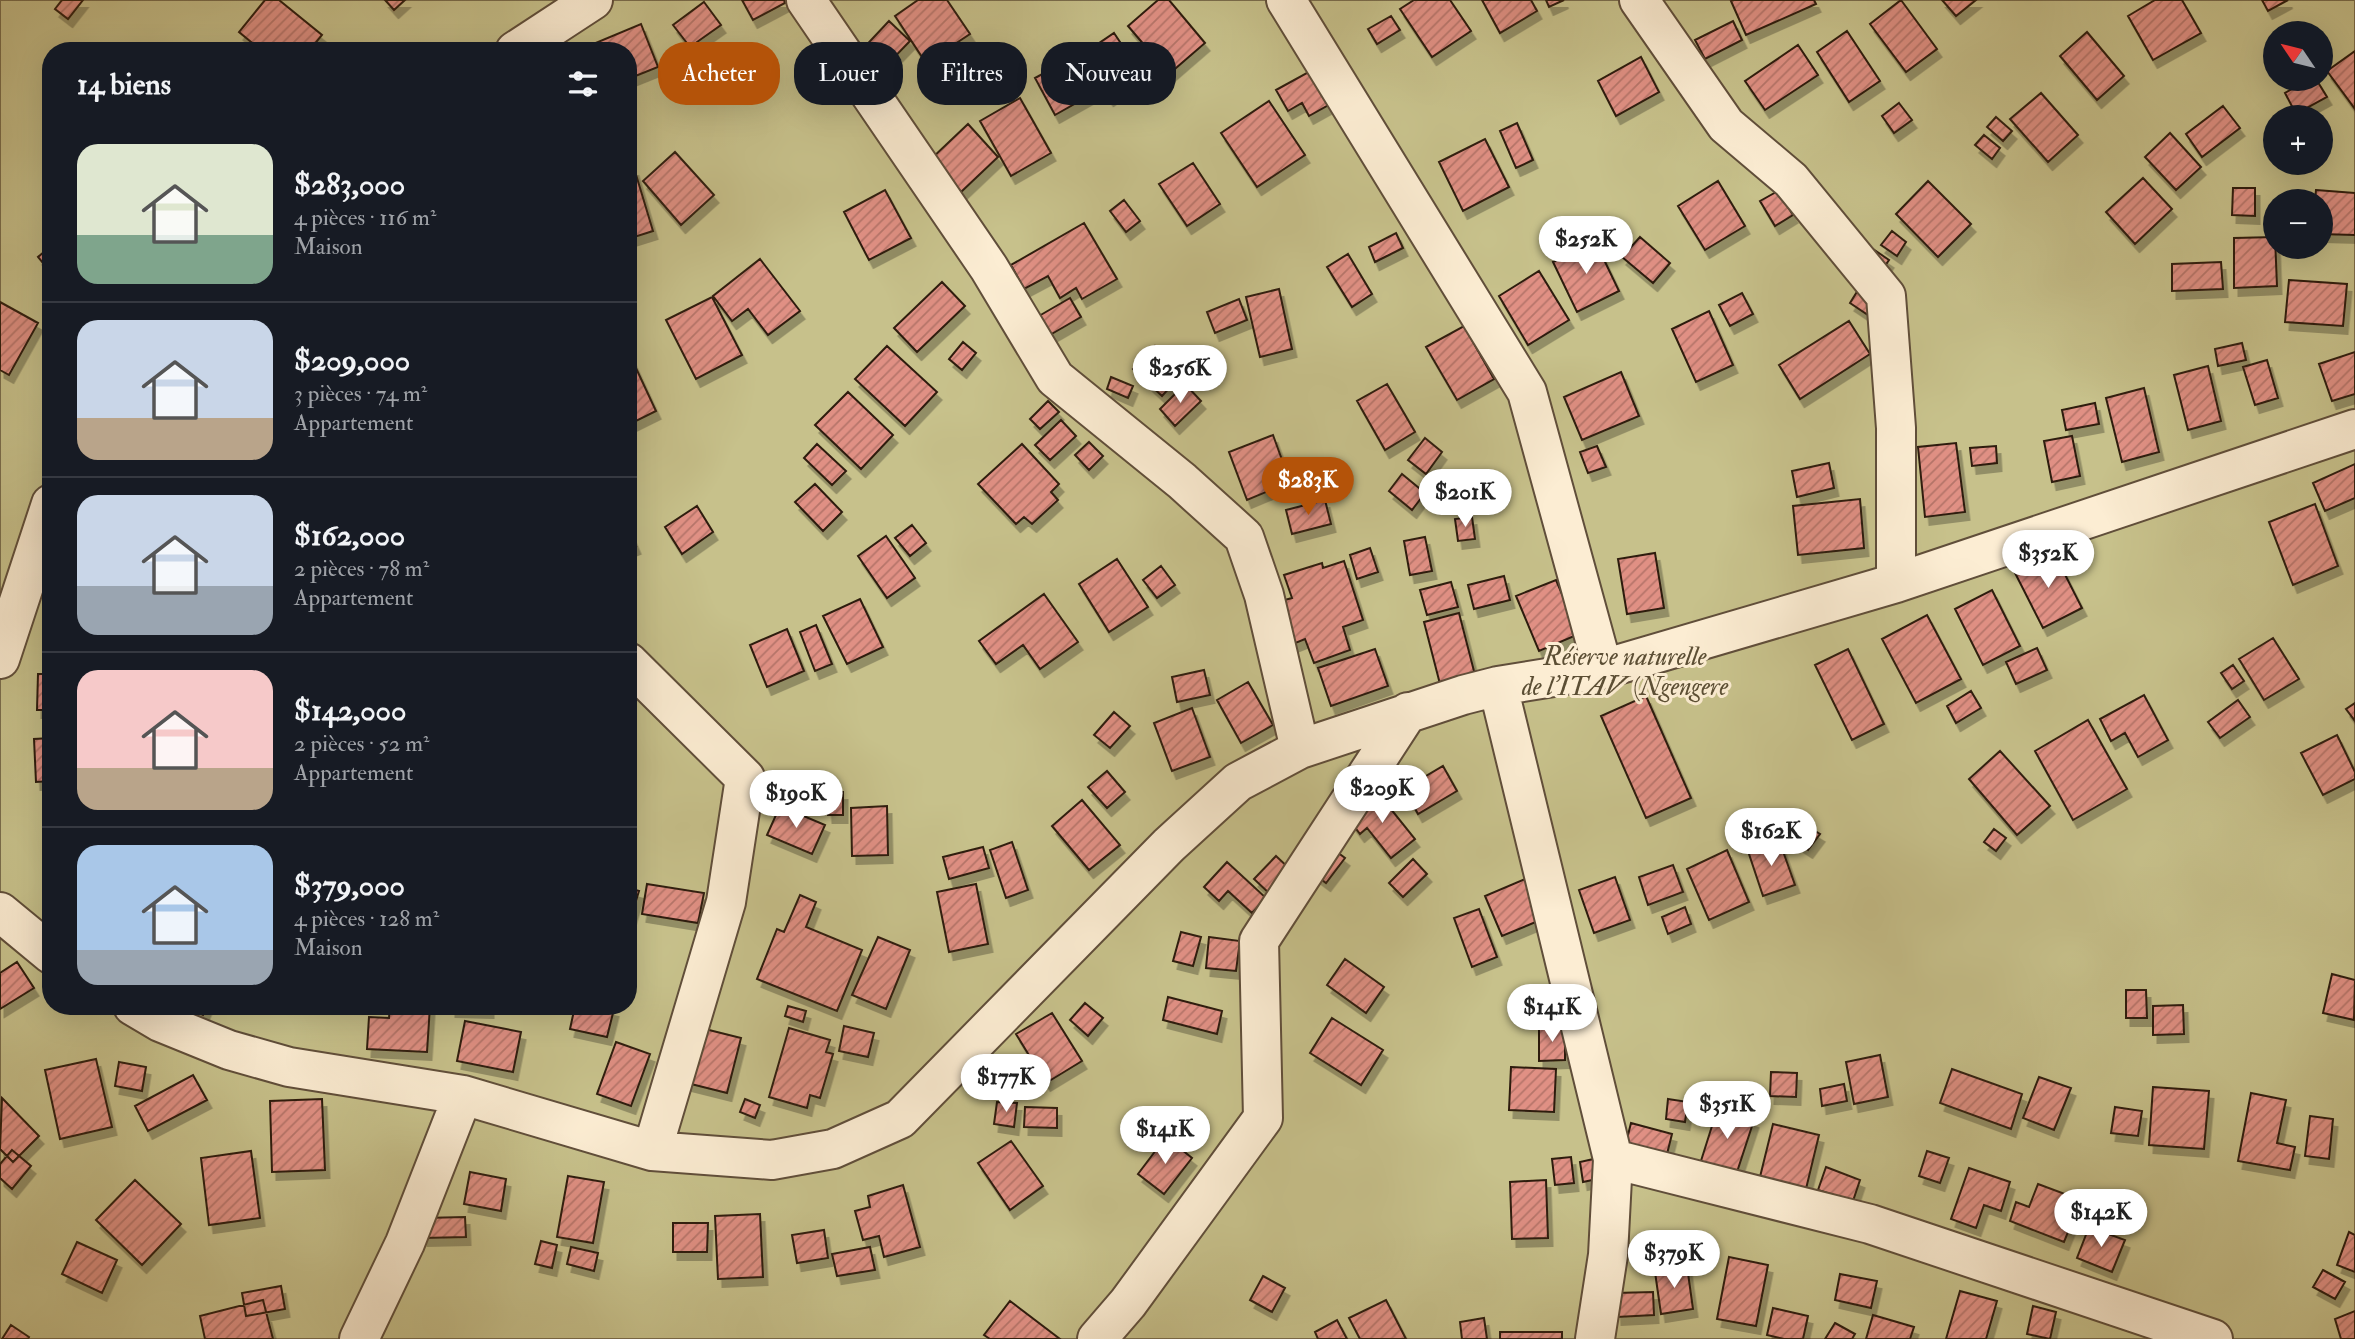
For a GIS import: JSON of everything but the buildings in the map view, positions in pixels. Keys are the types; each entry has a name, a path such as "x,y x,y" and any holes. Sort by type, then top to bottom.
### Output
{"street":[{"path":"529,42 593,0"},
{"path":"806,0 989,268 1055,378 1182,481 1244,537 1264,595 1300,750"},
{"path":"1286,0 1527,392 1603,669"},
{"path":"1639,0 1726,125 1791,180 1886,296 1896,428 1896,583"},
{"path":"148,1015 229,1050 289,1067 463,1095 652,1151 772,1160 833,1149 900,1119 1169,845 1238,782 1300,750 1408,712 1498,686 1603,669 1896,583 2355,429"},
{"path":"0,659 42,531"},
{"path":"637,671 745,778 726,902 652,1151"},
{"path":"1498,686 1613,1159 1608,1255 1595,1339"},
{"path":"1097,1339 1128,1303 1263,1118 1259,941 1408,712"},
{"path":"0,912 42,947"},
{"path":"359,1339 405,1243 463,1095"},
{"path":"1613,1159 1870,1224 2122,1324 2213,1339"}],"green space":[{"name":"Réserve naturelle de l'ITAV (Ngengere","path":"0,0 2355,0 2355,1339 0,1339"}]}
